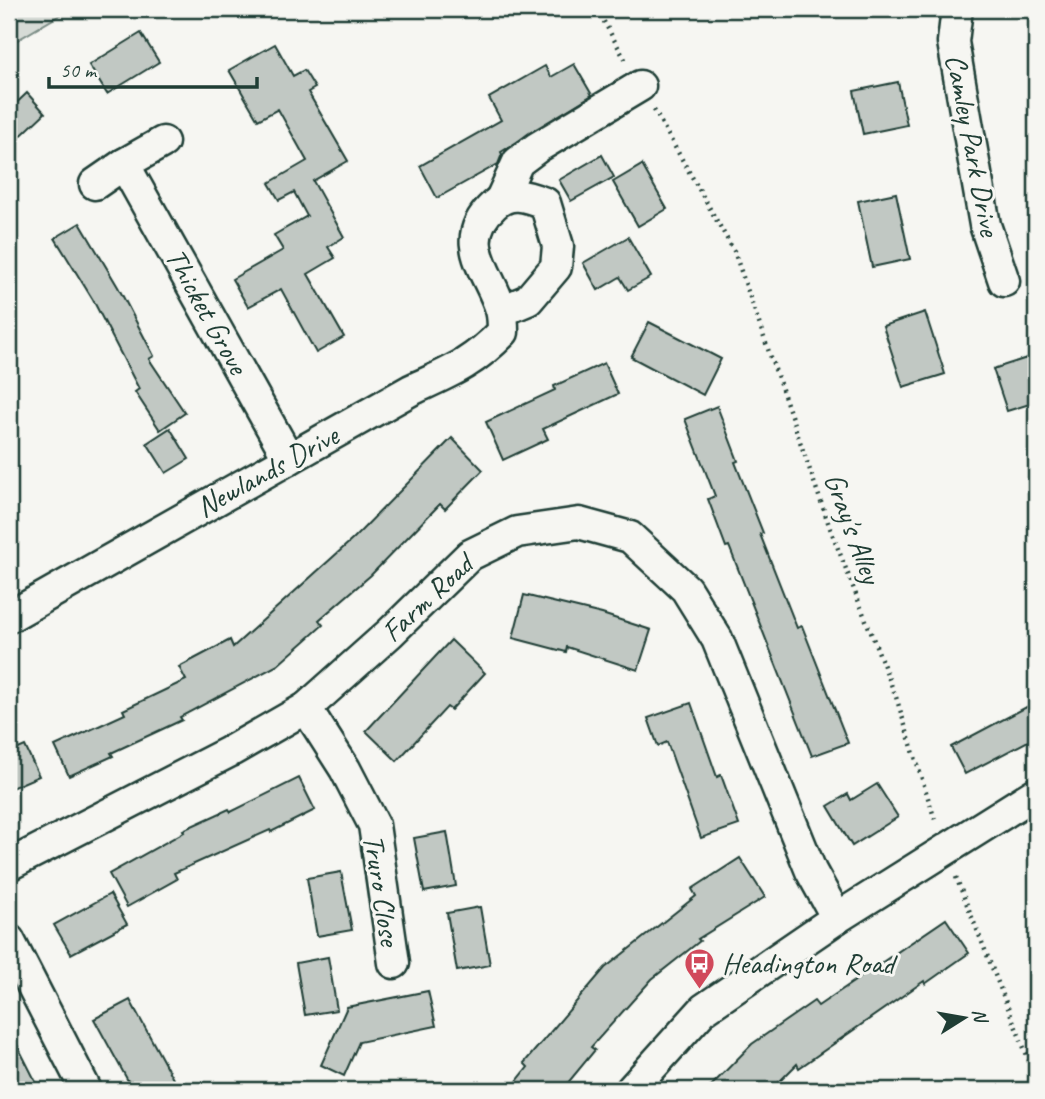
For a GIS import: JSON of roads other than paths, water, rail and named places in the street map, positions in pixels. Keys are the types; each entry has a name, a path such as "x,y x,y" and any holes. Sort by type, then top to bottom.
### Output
{"street":[{"name":"Camley Park Drive","path":"957,9 953,43 985,225 1004,281"},
{"path":"501,199 521,194 545,203 558,246 556,267 528,300 502,311 479,262 475,237 485,213 501,199 518,162 538,147 640,86"},
{"path":"95,184 163,142"},
{"name":"Thicket Grove","path":"124,164 289,458"},
{"name":"Newlands Drive","path":"9,617 411,390 467,364 485,351 503,332 502,311"},
{"name":"Farm Road","path":"9,865 229,752 306,708 390,633 470,555 517,532 579,523 630,537 686,589 717,639 811,871 837,918"},
{"name":"Truro Close","path":"306,708 345,769 374,825 395,964"},
{"path":"632,1090 704,1009 837,918 1036,793"},
{"path":"9,940 86,1090"}],"place":[{"name":"Headington Road","path":"699,990"}]}
